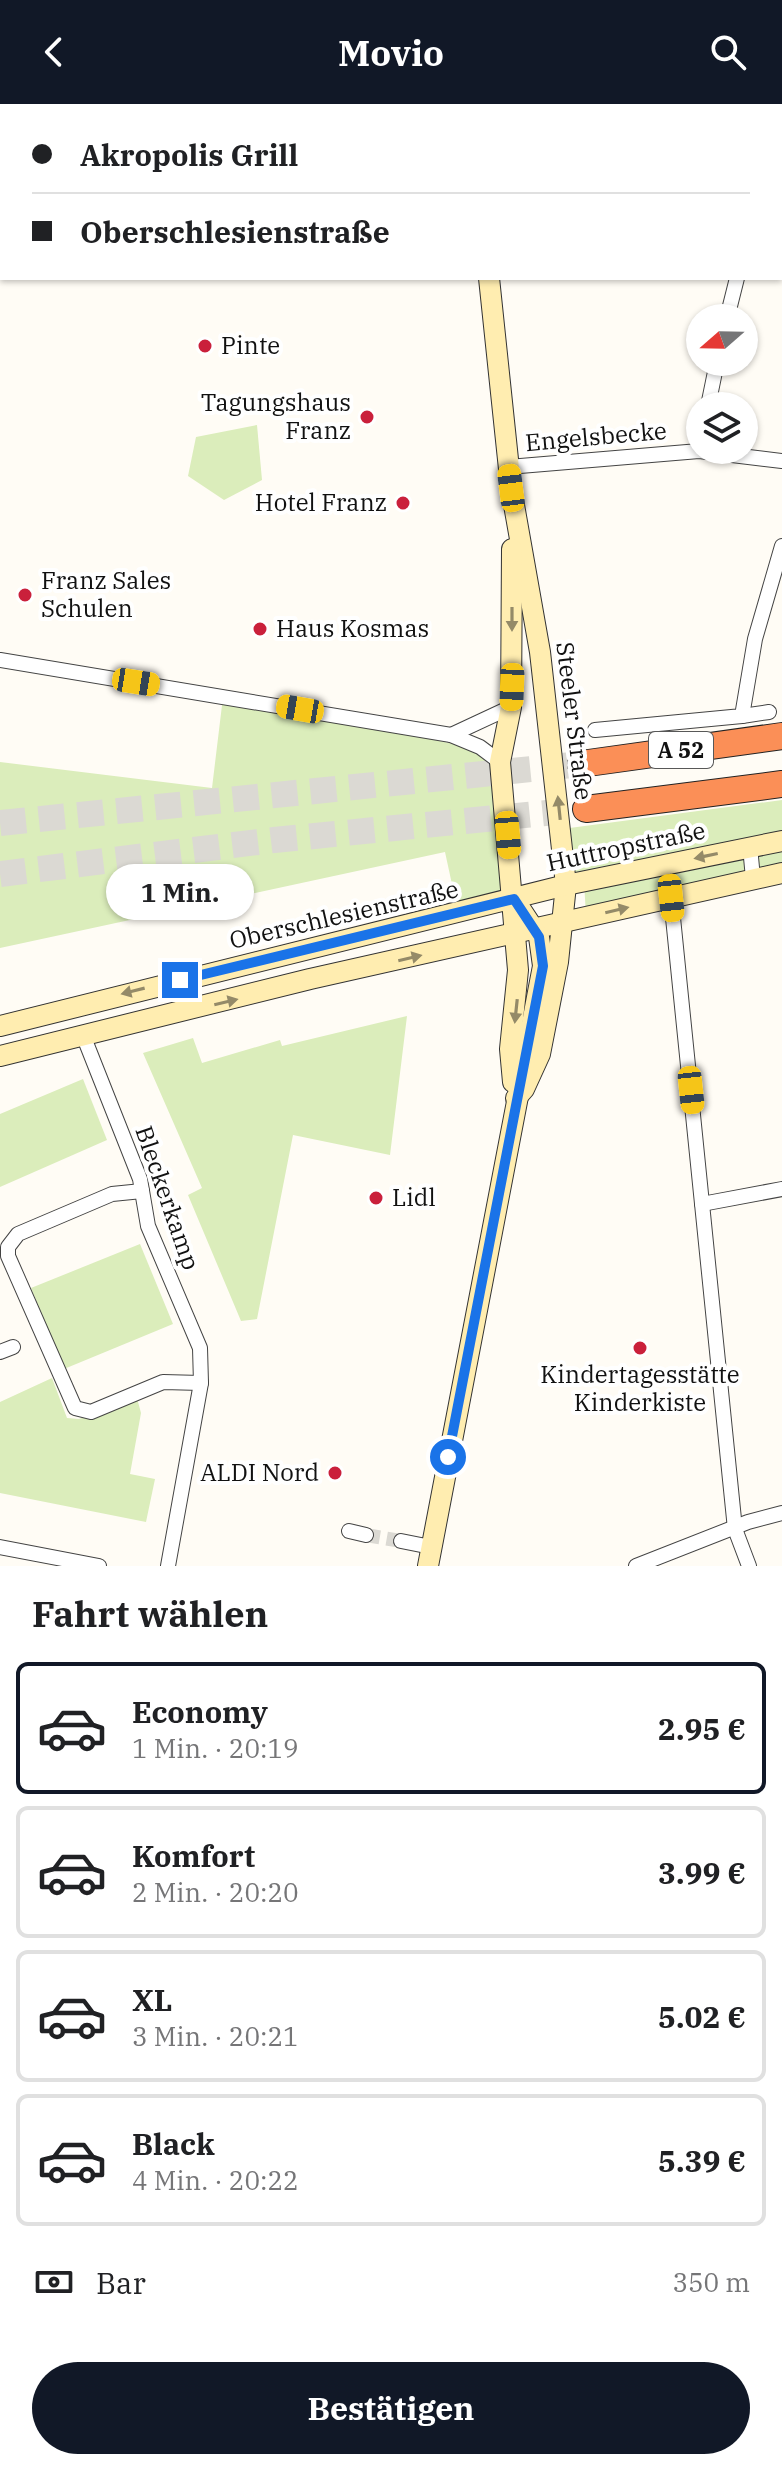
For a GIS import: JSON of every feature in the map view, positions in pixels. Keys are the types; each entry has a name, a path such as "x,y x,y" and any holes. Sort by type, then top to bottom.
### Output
{"highway":[{"name":"A 52","path":"581,764 782,736"},
{"name":"A 52","path":"586,809 782,784"}],"main road":[{"name":"Steeler Straße","path":"489,280 510,478 540,652 566,885 564,923 540,1054 524,1089 516,1098"},
{"name":"Steeler Straße","path":"430,1556 516,1098 510,1049 526,931 514,899 500,762 511,707 510,478"},
{"name":"Huttropstraße","path":"514,899 566,885 782,841"},
{"path":"0,1056 782,873"},
{"name":"Oberschlesienstraße","path":"0,1026 514,899"}],"street":[{"path":"730,304 736,280"},
{"name":"Engelsbecke","path":"510,478 686,450"},
{"name":"Engelsbecke","path":"758,457 782,461"},
{"path":"742,716 755,639 782,546"},
{"path":"0,660 451,735 480,747 500,762"},
{"path":"451,735 511,707"},
{"path":"595,730 769,712"},
{"path":"750,847 753,878"},
{"path":"671,898 735,1529 749,1566"},
{"name":"Bleckerkamp","path":"83,1035 142,1191 148,1226 200,1348 201,1383 168,1566"},
{"path":"702,1204 782,1189"},
{"path":"142,1191 112,1194 18,1234 12,1240 8,1256 75,1408 91,1412 163,1382 201,1383"},
{"path":"636,1566 782,1513"},
{"path":"349,1531 366,1535"},
{"path":"401,1541 430,1556"},
{"path":"0,1547 99,1566"}],"green space":[{"path":"257,425 262,480 224,500 188,476 196,437"},
{"path":"223,697 489,751 512,898 458,912 445,852 0,948 0,762 212,788"},
{"path":"782,800 782,872 586,916 584,881 568,884 562,829"},
{"path":"407,1016 390,1155 293,1135 257,1319 241,1321 188,1195 202,1188 143,1053 193,1038 202,1063 280,1040 282,1046"},
{"path":"83,1079 107,1140 0,1187 0,1114"},
{"path":"140,1244 173,1324 64,1369 31,1288"},
{"path":"52,1378 67,1418 79,1419 137,1398 141,1413 130,1474 155,1479 146,1522 0,1493 0,1402"}],"tunnel":[{"path":"0,823 581,764"},
{"path":"0,874 274,840 586,809"},
{"path":"366,1535 401,1541"}],"place":[{"name":"Pinte","path":"205,346"},
{"name":"Tagungshaus Franz","path":"367,417"},
{"name":"Hotel Franz","path":"403,503"},
{"name":"Franz Sales Schulen","path":"25,595"},
{"name":"Haus Kosmas","path":"260,629"},
{"name":"Lidl","path":"376,1198"},
{"name":"Kindertagesstätte Kinderkiste","path":"640,1348"},
{"name":"ALDI Nord","path":"335,1473"}],"route":[{"path":"180,980 514,899 535,929 542,950 543,966 448,1457"}]}
